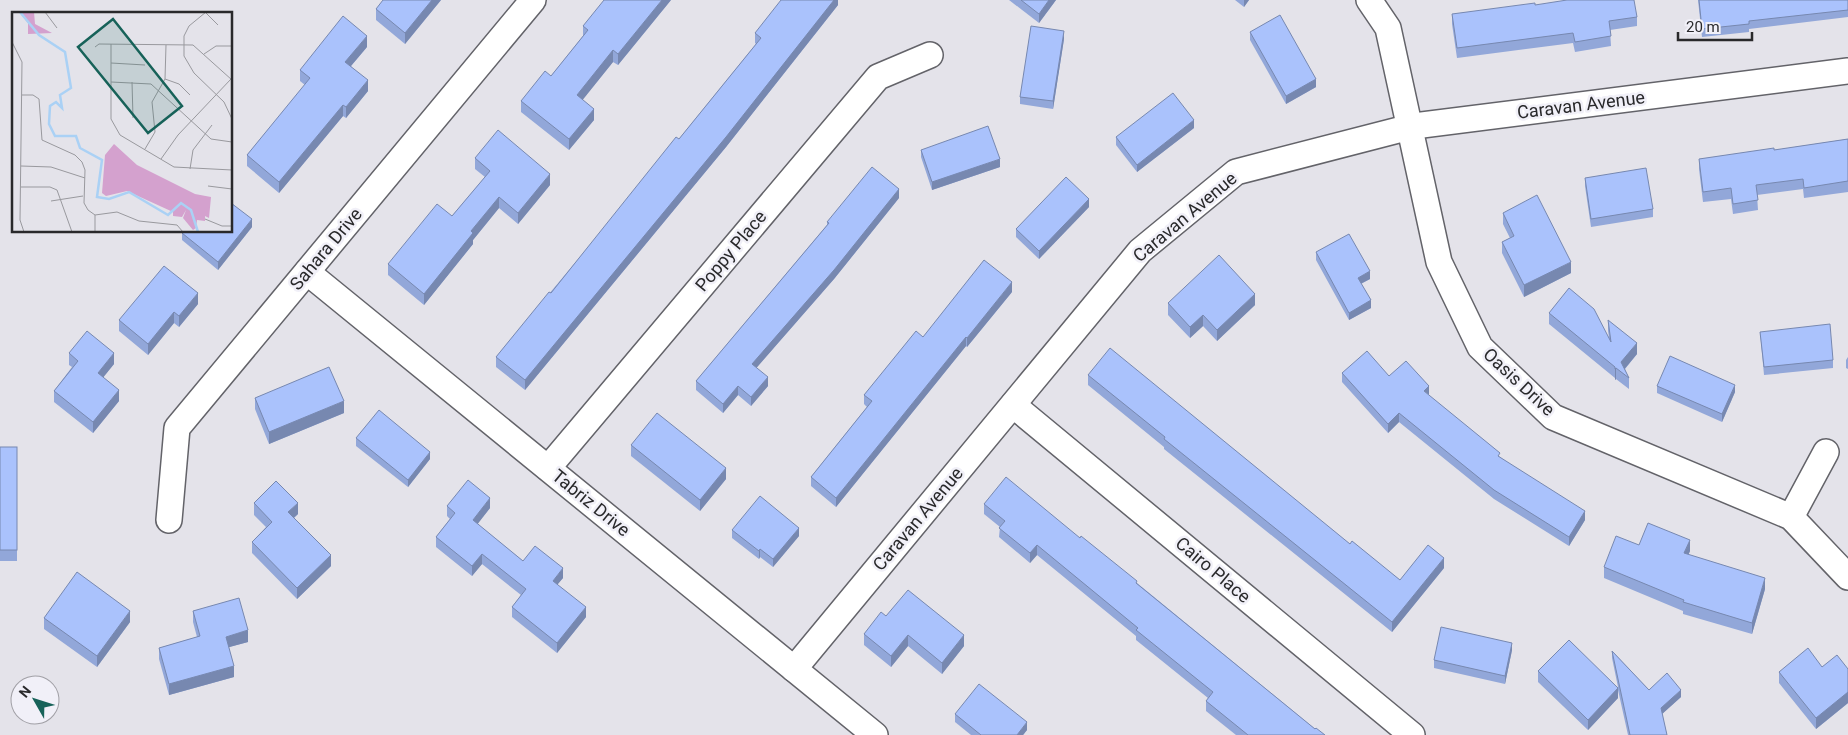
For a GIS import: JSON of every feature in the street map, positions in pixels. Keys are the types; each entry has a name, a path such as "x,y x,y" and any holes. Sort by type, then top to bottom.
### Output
{"street":[{"name":"Sahara Drive","path":"169,520 177,428 533,0"},
{"name":"Oasis Drive","path":"1369,0 1388,28 1439,262 1480,347 1553,417 1791,516 1848,577"},
{"name":"Poppy Place","path":"548,468 878,77 930,55"},
{"name":"Caravan Avenue","path":"794,669 1140,251 1236,172 1410,128 1848,71"},
{"name":"Tabriz Drive","path":"307,272 875,735"},
{"name":"Cairo Place","path":"1013,404 1412,735"},
{"path":"1791,516 1826,452"}],"building":[{"path":"383,0 432,0 405,33 376,9"},
{"path":"604,0 662,0 618,54 613,50 577,95 594,109 569,139 521,101 545,71 551,76 588,30 583,26"},
{"path":"781,0 834,0 726,137 525,380 496,357 549,292 551,293 676,137 679,139 761,38 755,33"},
{"path":"1021,0 1049,0 1039,14"},
{"path":"1567,0 1634,0 1637,17 1609,21 1611,36 1575,42 1573,33 1457,48 1452,14"},
{"path":"1699,0 1848,0 1848,10 1749,21 1749,24 1702,29"},
{"path":"1280,15 1316,79 1286,96 1250,32"},
{"path":"343,16 367,36 345,62 368,80 346,107 343,105 279,182 247,155 310,78 300,70"},
{"path":"1031,26 1064,31 1053,101 1020,97"},
{"path":"1173,93 1194,120 1137,165 1116,137"},
{"path":"988,126 1000,159 932,182 921,150"},
{"path":"498,130 550,174 518,213 499,197 424,294 388,264 437,204 452,216 490,171 475,158"},
{"path":"1848,139 1848,181 1804,188 1803,179 1756,185 1758,200 1733,204 1731,188 1703,192 1699,159"},
{"path":"872,167 899,189 834,270 752,364 768,377 751,397 738,386 723,404 696,381 829,223 827,222"},
{"path":"1646,168 1653,209 1591,219 1585,178"},
{"path":"1066,177 1089,199 1039,251 1016,229"},
{"path":"1537,195 1571,262 1524,285 1502,242 1514,236 1503,213"},
{"path":"232,204 252,219 218,262 182,233 232,232"},
{"path":"1349,234 1370,271 1358,278 1371,300 1349,313 1316,252"},
{"path":"1219,255 1255,294 1217,330 1203,315 1190,327 1168,303"},
{"path":"984,260 1012,282 836,498 811,477 872,401 864,395 916,331 923,337"},
{"path":"164,266 198,293 179,316 174,312 148,344 119,320"},
{"path":"1569,288 1594,309 1611,342 1608,320 1637,343 1621,362 1629,378 1615,369 1615,367 1549,313"},
{"path":"1830,324 1833,360 1764,367 1760,332"},
{"path":"87,331 114,353 98,373 119,390 93,422 54,391 78,361 69,353"},
{"path":"1110,348 1350,544 1352,541 1400,580 1428,545 1444,558 1392,622 1164,439 1165,437 1088,375"},
{"path":"1367,351 1389,376 1406,361 1429,386 1424,391 1500,453 1498,456 1585,511 1569,537 1494,490 1399,413 1388,424 1342,373"},
{"path":"1670,356 1735,385 1722,414 1657,386"},
{"path":"329,367 344,401 269,432 255,398"},
{"path":"379,410 430,452 408,480 356,438"},
{"path":"657,413 726,468 700,500 631,445"},
{"path":"0,447 17,447 17,550 0,550"},
{"path":"1006,477 1080,538 1081,536 1137,581 1136,583 1315,729 1325,735 1248,735 1206,701 1213,692 1136,630 1138,628 1037,545 1030,553 999,528 1005,521 984,504"},
{"path":"468,480 490,498 473,520 523,561 535,546 563,568 553,581 586,607 557,643 512,607 526,589 482,554 472,566 436,537 455,513 447,506"},
{"path":"276,481 298,503 288,512 331,555 297,588 252,542 272,522 254,503"},
{"path":"760,496 799,528 773,559 760,549 759,551 732,530"},
{"path":"1648,523 1690,540 1684,553 1765,578 1752,623 1683,602 1684,600 1604,567 1616,536 1639,545"},
{"path":"77,572 130,611 97,656 44,618"},
{"path":"908,590 964,635 942,663 908,635 891,656 864,634 881,612 886,616"},
{"path":"239,598 248,630 226,637 234,666 169,684 159,648 200,636 193,611"},
{"path":"1441,627 1512,643 1505,676 1434,660"},
{"path":"1569,640 1618,688 1588,720 1538,671"},
{"path":"1808,648 1822,667 1837,655 1848,669 1848,692 1816,718 1779,672"},
{"path":"1612,651 1649,690 1667,673 1681,690 1661,708 1667,735 1630,735"},
{"path":"979,684 1027,722 1017,735 981,735 955,714"}]}
